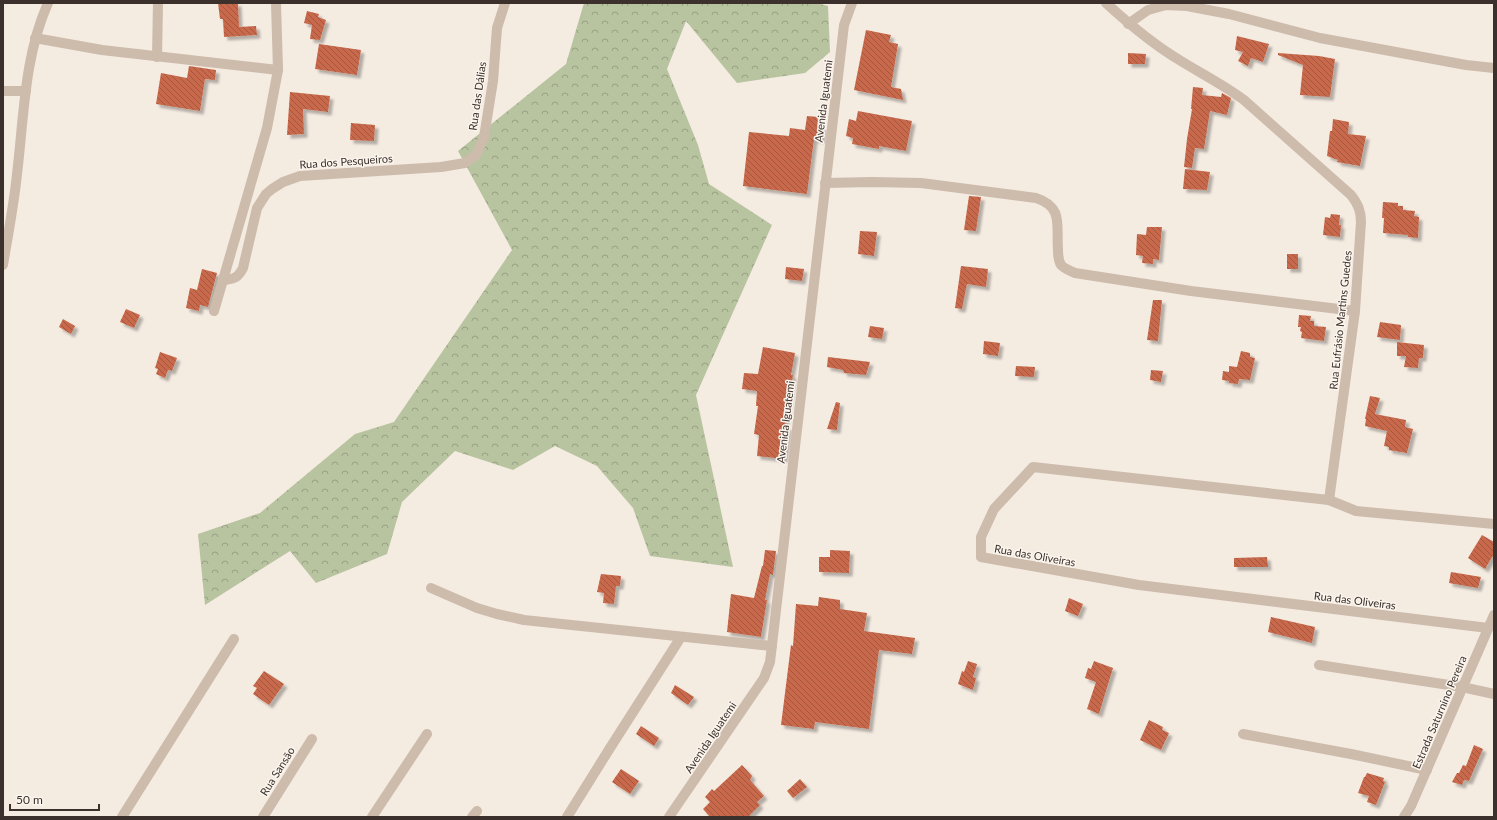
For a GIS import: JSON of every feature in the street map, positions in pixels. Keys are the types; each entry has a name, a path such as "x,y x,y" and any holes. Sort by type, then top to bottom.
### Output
{"street":[{"path":"3,265 17,176 26,91 35,38 39,23 48,3"},
{"path":"157,57 158,3"},
{"path":"214,311 267,128 278,70 276,3"},
{"name":"Rua das Dálias","path":"441,167 465,164 476,155 484,137 493,81 497,28 505,3"},
{"name":"Avenida Iguatemi","path":"669,817 764,678 770,662 844,25 852,3"},
{"name":"Rua Eufrásio Martins Guedes","path":"1106,3 1128,24 1179,60 1233,91 1244,100 1351,195 1361,212 1355,311 1329,500"},
{"path":"1128,24 1148,10 1166,5 1187,6 1229,14 1320,38 1494,68"},
{"path":"35,38 102,50 278,70"},
{"path":"3,91 26,91"},
{"name":"Rua dos Pesqueiros","path":"223,280 233,279 240,274 243,268 257,208 266,194 283,182 300,176 441,167"},
{"path":"825,183 921,183 1036,198 1050,204 1054,210 1057,220 1059,260 1062,266 1075,273 1190,291 1355,311"},
{"name":"Rua das Oliveiras","path":"1329,500 1033,467 994,509 980,537 981,557 1138,585 1488,628"},
{"path":"1329,500 1356,511 1494,524"},
{"path":"431,588 477,608 524,620 772,646"},
{"name":"Estrada Saturnino Pereira","path":"1404,817 1411,806 1494,615"},
{"path":"567,817 681,637"},
{"path":"122,817 234,639"},
{"path":"1319,665 1462,687 1494,694"},
{"path":"372,817 426,734"},
{"path":"1243,734 1427,770"},
{"name":"Rua Sansão","path":"263,817 312,739"}],"green space":[{"path":"584,3 817,3 828,6 830,52 805,73 737,83 686,21 667,69 698,145 709,184 772,225 696,395 733,567 650,556 633,508 597,466 555,446 513,470 455,451 402,502 387,554 316,583 290,551 205,605 198,534 260,513 355,434 394,422 512,250 458,151 566,64"}],"building":[{"path":"218,3 238,3 239,27 256,26 257,35 224,37 223,19 220,19"},
{"path":"307,11 319,14 318,17 326,20 320,40 310,39 312,25 304,23"},
{"path":"866,30 891,35 889,42 898,44 891,87 901,89 903,100 854,90"},
{"path":"1237,36 1269,44 1263,62 1251,58 1248,66 1238,61 1243,52 1235,50"},
{"path":"319,44 361,50 357,75 315,69"},
{"path":"1128,53 1146,54 1145,64 1128,64"},
{"path":"1278,53 1319,56 1335,59 1330,97 1300,95 1303,65 1278,55"},
{"path":"189,66 216,70 215,80 205,79 200,111 156,104 161,73 187,78"},
{"path":"1193,87 1203,88 1202,95 1221,97 1222,93 1231,98 1227,115 1210,111 1204,149 1195,148 1192,168 1184,167 1192,109"},
{"path":"290,92 330,96 328,112 303,109 304,134 287,135"},
{"path":"858,111 912,121 906,151 879,146 879,149 852,144 853,138 846,136 849,119 856,121"},
{"path":"807,116 818,117 817,126 823,127 821,140 814,139 807,194 743,186 749,132 789,136 790,128 805,130"},
{"path":"1333,119 1349,122 1348,134 1366,136 1360,166 1337,162 1338,160 1327,156"},
{"path":"351,123 375,125 374,141 350,140"},
{"path":"1185,169 1210,172 1207,190 1183,189"},
{"path":"969,196 981,197 976,231 964,230"},
{"path":"1383,202 1398,203 1398,206 1403,206 1403,210 1415,211 1414,216 1419,217 1418,238 1408,237 1408,235 1383,233"},
{"path":"1331,214 1340,215 1340,237 1323,235 1325,217 1330,218"},
{"path":"1147,227 1162,227 1159,260 1153,259 1153,264 1142,263 1143,256 1136,255 1137,234 1146,235"},
{"path":"860,231 877,232 874,256 858,254"},
{"path":"1287,254 1298,254 1298,269 1287,269"},
{"path":"961,266 988,269 986,287 967,284 962,309 955,308"},
{"path":"786,267 804,269 802,281 785,279"},
{"path":"202,269 217,273 208,307 200,305 199,311 186,308 190,288 197,290"},
{"path":"1153,300 1162,300 1158,341 1147,340"},
{"path":"126,309 140,315 134,328 120,322"},
{"path":"1299,315 1311,316 1310,321 1314,321 1314,326 1326,327 1324,341 1301,338 1301,327 1298,327"},
{"path":"63,319 75,326 71,334 59,327"},
{"path":"1380,322 1401,325 1400,340 1377,337"},
{"path":"870,326 884,328 882,339 868,337"},
{"path":"984,341 1000,343 998,356 983,354"},
{"path":"1397,342 1424,345 1423,358 1419,358 1418,368 1404,367 1406,356 1397,356"},
{"path":"763,347 795,353 785,426 788,427 784,459 757,456 759,435 754,434 758,406 756,406 757,391 742,389 744,373 758,374"},
{"path":"1241,351 1250,353 1250,357 1255,358 1250,380 1239,379 1238,384 1229,383 1229,381 1222,380 1223,371 1229,372 1229,366 1237,367"},
{"path":"160,352 177,358 172,371 168,370 165,378 156,374 158,369 155,368"},
{"path":"828,357 870,362 866,375 844,373 843,370 827,367"},
{"path":"1016,366 1035,367 1034,377 1015,376"},
{"path":"1151,370 1163,371 1161,382 1150,380"},
{"path":"1370,396 1380,398 1375,414 1406,420 1405,427 1413,429 1407,453 1389,450 1389,447 1384,446 1387,431 1365,426"},
{"path":"836,402 840,403 837,430 827,429"},
{"path":"1482,535 1494,542 1494,554 1485,569 1468,558"},
{"path":"765,550 776,551 773,575 770,574 765,600 767,600 761,637 727,632 731,594 754,598 763,566"},
{"path":"830,550 850,551 849,573 819,572 819,557 830,557"},
{"path":"1267,557 1268,567 1234,567 1234,558"},
{"path":"1451,572 1481,577 1478,588 1449,583"},
{"path":"601,574 621,576 620,586 616,586 614,604 603,603 604,593 597,592"},
{"path":"819,597 840,600 840,609 867,613 864,631 915,638 912,654 879,650 869,729 815,722 814,729 781,725 791,645 793,646 796,604 818,606"},
{"path":"1069,598 1083,604 1078,616 1065,611"},
{"path":"1271,617 1315,627 1312,643 1268,632"},
{"path":"968,661 977,664 973,677 976,678 973,690 958,684 962,671 964,672"},
{"path":"1094,661 1113,668 1099,714 1087,709 1096,682 1085,678 1088,668 1091,669"},
{"path":"264,671 284,684 269,705 253,694 257,688 253,686"},
{"path":"675,685 694,697 688,705 671,693"},
{"path":"1149,720 1163,727 1162,730 1169,733 1161,750 1140,740"},
{"path":"641,726 659,738 654,746 636,734"},
{"path":"1474,745 1483,749 1469,781 1464,780 1462,785 1452,782 1463,765 1466,766"},
{"path":"742,765 752,776 750,780 764,796 757,802 760,805 748,817 710,817 703,809 710,802 705,797 712,789 714,791"},
{"path":"621,769 639,781 630,794 612,782"},
{"path":"1367,773 1384,778 1383,781 1385,782 1376,805 1367,802 1369,796 1358,793"},
{"path":"800,779 807,787 793,798 787,791"}]}
